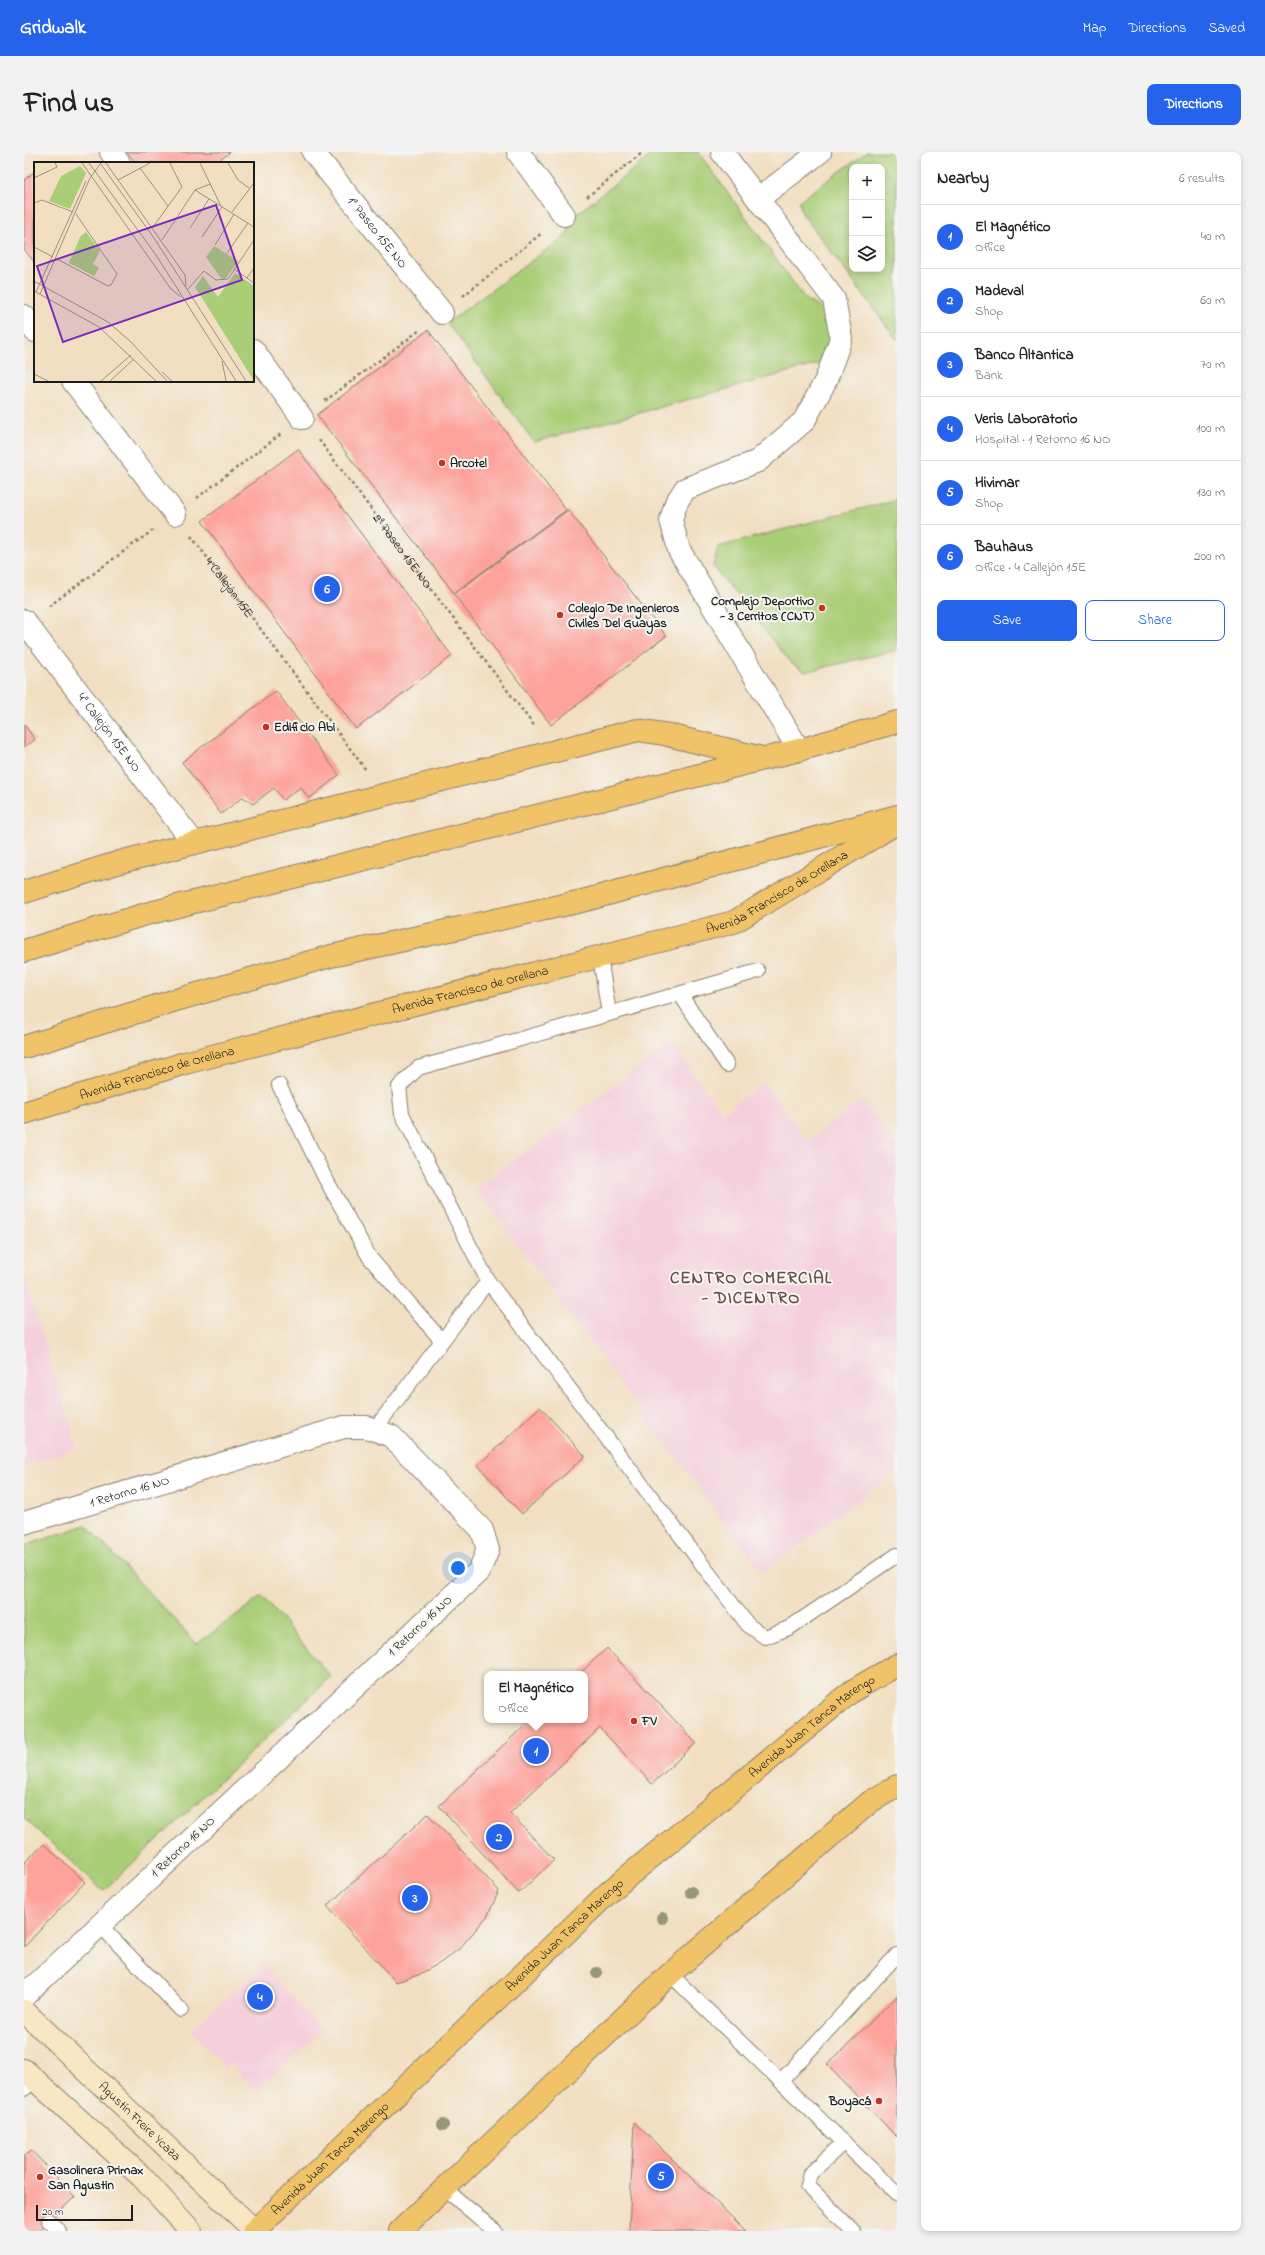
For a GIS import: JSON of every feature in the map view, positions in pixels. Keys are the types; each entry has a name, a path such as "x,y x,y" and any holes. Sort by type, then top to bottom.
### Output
{"main road":[{"path":"24,951 146,914 762,758 799,750 897,722"},
{"path":"25,890 120,862 638,730 664,734 762,758"},
{"name":"Avenida Francisco de Orellana","path":"24,1046 176,1000 331,956 582,900 897,816"},
{"name":"Avenida Francisco de Orellana","path":"24,1113 185,1063 734,922 897,823"},
{"name":"Avenida Juan Tanca Marengo","path":"254,2231 609,1892 852,1691 897,1665"},
{"path":"400,2231 670,1974 870,1802 895,1791"},
{"name":"Agustín Freire Ycaza","path":"24,2011 254,2231"},
{"path":"27,2079 142,2177 190,2231"}],"street":[{"path":"111,152 118,162"},
{"name":"1° Paseo 15E NO","path":"313,152 442,313"},
{"path":"518,152 564,215"},
{"path":"722,152 834,299 841,338 826,380 804,421 758,461 685,489 676,503 671,520 679,550 799,750"},
{"path":"758,199 820,152"},
{"path":"24,316 34,330"},
{"path":"254,351 302,418"},
{"path":"74,382 175,514"},
{"name":"4° Callejón 15E NO","path":"24,621 194,843"},
{"name":"1 Retorno 16 NO","path":"24,1523 344,1427 367,1427 391,1436 482,1530 488,1550 479,1571 24,1996"}],"lane":[{"path":"600,957 609,1014"},
{"path":"758,971 418,1068 399,1087 402,1114 488,1281 748,1625 765,1637 789,1628 897,1555"},
{"path":"680,994 727,1065"},
{"path":"280,1085 324,1176 370,1258 442,1341"},
{"path":"374,1430 488,1281"},
{"path":"100,1925 181,2010"},
{"path":"780,2081 897,1955"},
{"path":"670,1974 897,2194"},
{"path":"844,2142 810,2174 807,2185 853,2231"},
{"path":"445,2189 495,2231"},
{"path":"49,2221 59,2231"}],"path":[{"path":"564,215 643,152"},
{"name":"2° Paseo 15E NO","path":"302,418 553,751"},
{"name":"4 Callejón 15E","path":"175,514 385,794"}],"shaded area":[{"path":"671,1043 723,1113 764,1083 808,1141 862,1100 897,1147 897,1471 762,1573 476,1189"},
{"path":"24,1277 78,1448 24,1466"},
{"path":"263,1965 322,2031 255,2091 230,2063 225,2068 191,2030"}],"green space":[{"path":"655,152 698,152 806,300 823,312 827,319 830,334 825,362 534,442 447,323 568,234 569,220"},
{"path":"867,152 897,152 897,340 802,213 799,201 849,165 849,272 885,272 885,164 850,164"},
{"name":"Complejo Deportivo - 3 Cerritos (CNT)","path":"897,499 897,650 805,672 791,663 713,566 718,547"},
{"path":"86,1525 197,1644 262,1596 331,1677 103,1891 24,1818 24,1546"}],"building":[{"path":"127,152 230,152 217,162 135,162"},
{"path":"34,172 34,262 24,249 24,180"},
{"name":"Arcotel","path":"428,330 566,510 454,593 317,415"},
{"path":"298,449 452,656 356,729 202,521"},
{"name":"Colegio De Ingenieros Civiles Del Guayas","path":"568,510 666,636 551,725 454,594"},
{"name":"Edificio Abi","path":"276,691 339,775 309,799 301,787 283,800 274,788 253,804 243,797 221,814 182,762"},
{"path":"24,724 35,740 24,747"},
{"path":"540,1407 585,1456 522,1514 478,1465"},
{"path":"607,1648 696,1743 652,1784 600,1728 510,1813 554,1860 519,1893 439,1806 527,1723 588,1723 588,1671 582,1671"},
{"path":"428,1814 499,1891 488,1915 460,1948 440,1963 418,1975 396,1982 327,1906"},
{"path":"44,1844 85,1882 24,1947 24,1863"},
{"name":"Boyacá","path":"897,1996 897,2137 827,2065"},
{"path":"634,2122 746,2231 629,2231"},
{"name":"Gasolinera Primax San Agustin","path":"31,2150 75,2197 38,2231 24,2231 24,2156"}],"place":[{"name":"Arcotel","path":"442,463"},
{"name":"Bauhaus","path":"327,589"},
{"name":"Complejo Deportivo - 3 Cerritos (CNT)","path":"822,608"},
{"name":"Colegio De Ingenieros Civiles Del Guayas","path":"560,615"},
{"name":"Edificio Abi","path":"266,727"},
{"name":"FV","path":"634,1721"},
{"name":"El Magnético","path":"536,1751"},
{"name":"Madeval","path":"499,1837"},
{"name":"Banco Altantica","path":"415,1898"},
{"name":"Veris Laboratorio","path":"260,1997"},
{"name":"Boyacá","path":"879,2101"},
{"name":"Hivimar","path":"661,2176"},
{"name":"Gasolinera Primax San Agustin","path":"40,2177"}],"district":[{"name":"CENTRO COMERCIAL - DICENTRO","path":"751,1288"}]}
